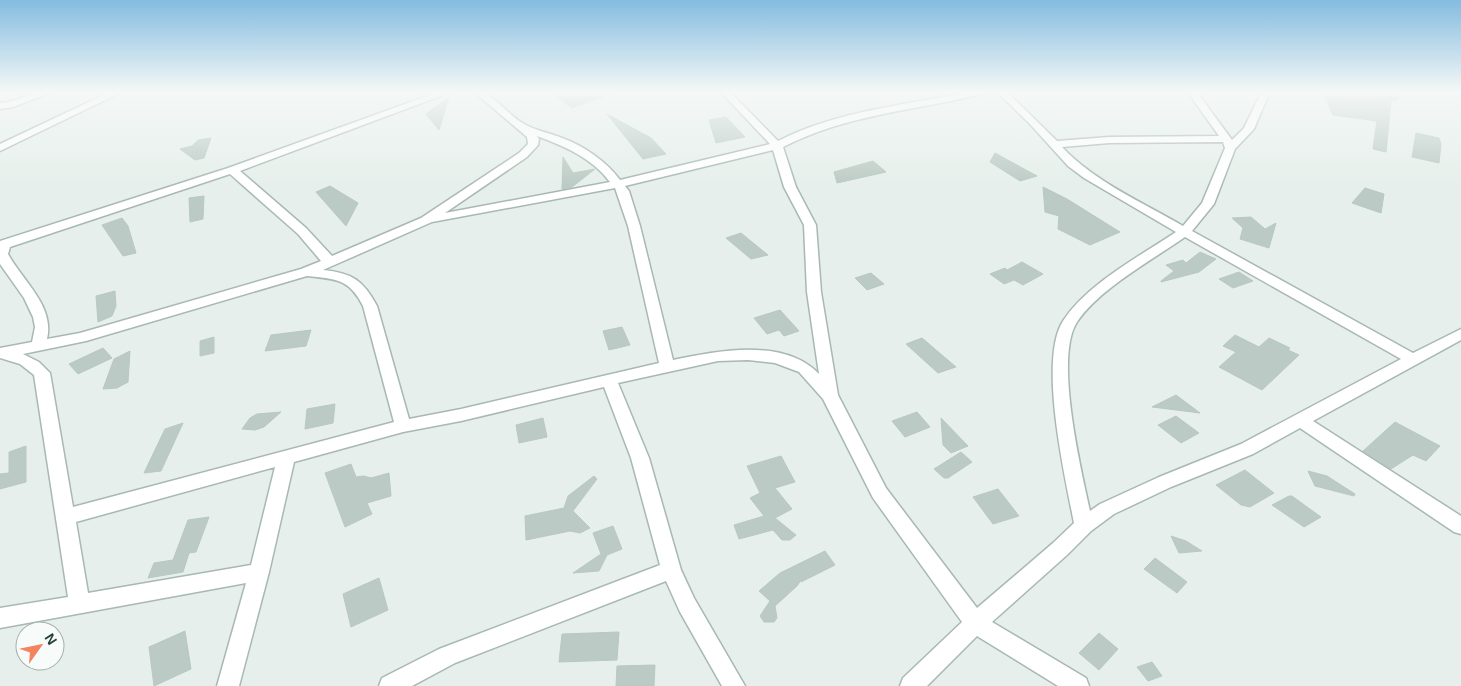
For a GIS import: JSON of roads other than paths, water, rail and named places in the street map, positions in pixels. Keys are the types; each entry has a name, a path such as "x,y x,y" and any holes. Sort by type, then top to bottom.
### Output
{"street":[{"path":"0,148 54,123"},
{"path":"38,347 42,328 39,316 33,303 1,254 5,244 232,170 359,123"},
{"path":"2,353 81,338 306,272 425,221 523,155 533,145 534,139 517,123"},
{"path":"757,123 777,146 790,188 810,225 814,292 830,396"},
{"path":"425,221 617,184 777,146 804,132 834,123"},
{"path":"1035,123 1072,164 1088,176 1414,360"},
{"path":"1214,123 1228,144"},
{"path":"1084,525 1067,440 1061,366 1063,335 1079,311 1092,300 1117,279 1185,232 1208,204 1228,144 1249,129 1252,123"},
{"path":"523,128 561,141 586,154 600,164 617,184 626,199 667,366"},
{"path":"1053,144 1109,140 1228,144"},
{"path":"232,170 302,232 330,262"},
{"path":"306,272 351,280 358,284 364,292 370,306 403,426"},
{"path":"911,686 975,623 1060,549 1084,525 1107,508 1139,493 1223,460 1300,421 1461,334"},
{"path":"2,353 28,361 42,373 80,605"},
{"path":"66,517 403,426 461,415 667,366 718,356 748,355 777,358 804,368 830,396 879,493 975,623 1078,686"},
{"path":"609,380 640,458 671,570 687,605 734,686"},
{"path":"1300,421 1461,526"},
{"path":"228,686 259,572 286,457"},
{"path":"390,686 446,656 671,570"},
{"path":"0,618 259,572"}]}
